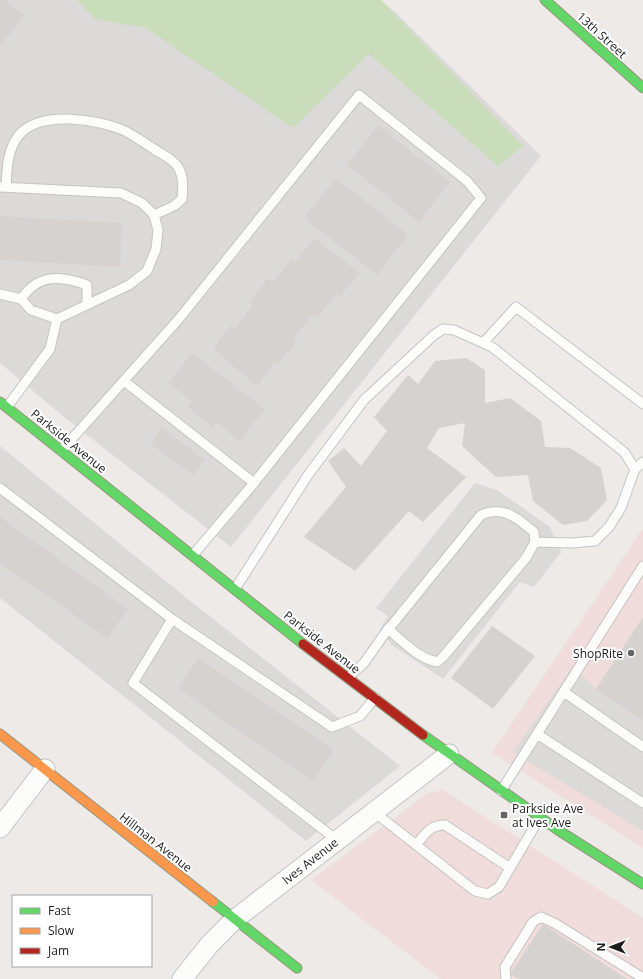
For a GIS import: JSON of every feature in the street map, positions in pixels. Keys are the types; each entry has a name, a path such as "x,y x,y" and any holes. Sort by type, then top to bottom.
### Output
{"main road":[{"name":"13th Street","path":"545,0 643,87"},
{"name":"Parkside Avenue","path":"3,404 348,678 449,754 540,817 643,884"},
{"name":"Hillman Avenue","path":"0,734 234,920 297,968"}],"street":[{"name":"Ives Avenue","path":"182,979 210,944 234,920 449,754"},
{"path":"0,828 44,769"}],"lane":[{"path":"61,451 178,320 359,95 467,181 481,198 254,483 193,555"},
{"path":"0,294 21,299 31,310 57,319 129,285 147,271 156,249 158,230 154,214 142,203 121,193 3,187 11,148 19,135 29,126 44,121 61,119 92,121 127,132 177,166 182,176 182,199 174,206 154,214"},
{"path":"21,299 29,288 42,280 72,280 87,285 87,304"},
{"path":"483,343 516,307 643,404"},
{"path":"3,404 50,349 57,319"},
{"path":"235,589 308,475 364,400 434,335 443,329 454,330 492,347 532,377 624,452 635,469"},
{"path":"124,381 254,483"},
{"path":"535,542 572,543 595,541 609,527 621,508 635,469 643,462"},
{"path":"0,488 172,619 332,727 360,716 375,698"},
{"path":"348,678 364,663 388,629 481,515 500,511 514,516 534,532 535,542 521,564 443,657 437,662 430,660 407,646 388,629"},
{"path":"501,790 643,566"},
{"path":"172,619 133,683 337,840"},
{"path":"564,692 643,747"},
{"path":"536,734 643,803"},
{"path":"374,812 475,891 488,894 499,887 540,817"},
{"path":"416,845 429,829 436,825 444,825 510,868"},
{"path":"506,979 505,967 533,922 542,917 556,924 643,978"}],"shaded area":[{"path":"0,0 380,0 394,11 541,156 231,547 64,417 0,363"},
{"path":"351,74 501,195 247,520 226,501 235,475 237,457 456,182 377,118 152,386 157,417 146,429 91,388"},
{"path":"67,95 114,103 151,120 180,136 201,152 213,186 202,226 187,245 173,277 157,298 132,311 93,326 90,305 94,286 110,283 131,272 149,246 142,216 125,210 0,200 0,124 29,100"},
{"path":"0,446 189,600 400,766 306,841 0,598"},
{"path":"475,483 497,490 550,527 561,552 534,587 520,582 443,679 392,645 380,629 388,616 376,608"},
{"path":"643,528 643,848 492,753"},
{"path":"573,666 596,689 643,720 643,831 513,752"},
{"path":"443,790 643,918 643,979 441,979 311,880 428,793"}],"green space":[{"path":"77,0 381,0 523,146 498,166 369,54 293,128 146,28 95,19"}],"building":[{"path":"0,0 5,0 24,16 0,46"},
{"path":"378,125 450,182 419,222 347,165"},
{"path":"336,178 408,235 377,275 304,218"},
{"path":"0,216 122,223 120,267 0,260"},
{"path":"314,238 360,273 340,296 336,294 317,317 313,314 294,338 297,341 278,364 275,361 257,386 213,349 230,325 235,329 253,305 249,302 268,278 273,282 292,259 295,262"},
{"path":"192,353 265,409 239,441 217,422 213,428 188,407 192,401 168,383"},
{"path":"466,358 485,370 485,403 510,398 541,421 545,447 570,448 601,468 607,500 587,521 563,525 533,501 528,475 496,477 462,446 465,423 439,428 427,448 466,477 423,522 409,511 355,571 304,537 346,487 328,461 344,448 361,466 387,431 374,417 408,375 418,384 435,361"},
{"path":"162,427 205,460 193,475 151,444"},
{"path":"0,517 128,609 107,638 0,563"},
{"name":"ShopRite","path":"643,617 643,720 596,689"},
{"path":"492,626 535,656 493,709 451,678"},
{"path":"198,658 334,750 313,781 178,689"},
{"path":"543,924 627,979 519,979 510,974"}],"traffic: fast":[{"path":"545,0 643,88"},
{"path":"0,402 303,644"},
{"path":"423,735 558,830 643,884"},
{"path":"213,902 297,968"}],"traffic: slow":[{"path":"0,734 213,902"}],"traffic: jam":[{"path":"303,644 423,735"}],"place":[{"name":"ShopRite","path":"631,653"},
{"name":"Parkside Ave at Ives Ave","path":"504,815"}]}
